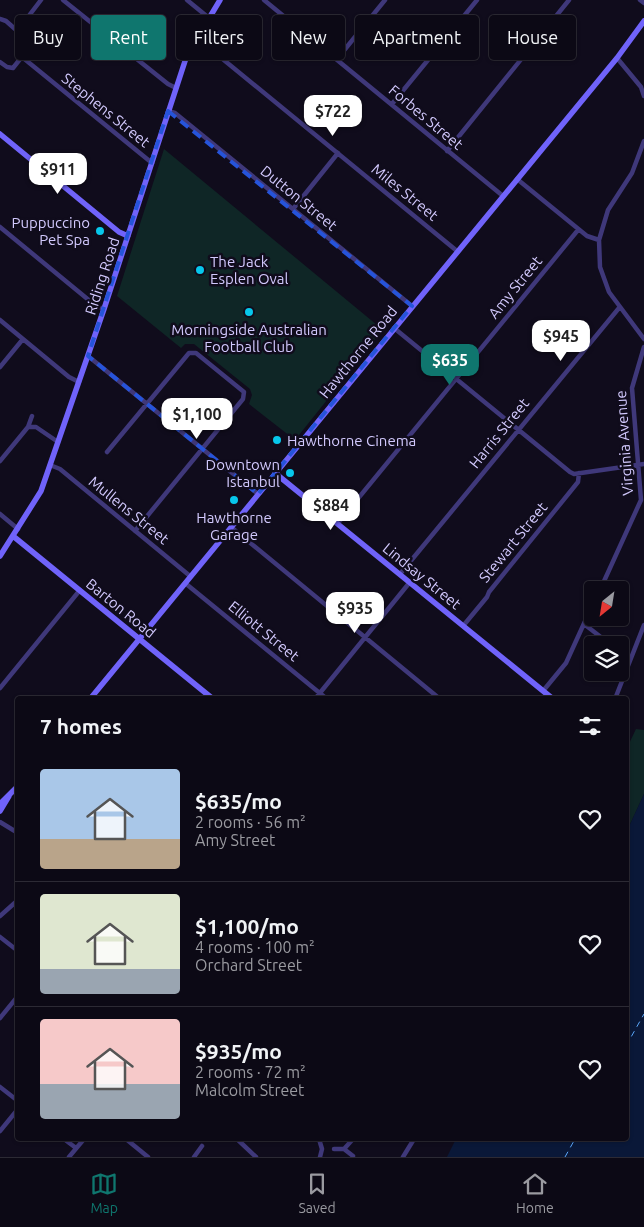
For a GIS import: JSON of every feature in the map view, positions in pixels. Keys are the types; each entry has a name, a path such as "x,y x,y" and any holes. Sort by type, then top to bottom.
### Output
{"street":[{"path":"30,15 41,0"},
{"path":"64,0 168,84 176,88"},
{"path":"187,0 205,15"},
{"name":"Riding Road","path":"211,15 220,0"},
{"name":"Forbes Street","path":"264,0 282,15"},
{"path":"392,104 478,0"},
{"path":"447,151 570,0"},
{"path":"640,0 644,3"},
{"path":"345,48 382,1"},
{"path":"0,19 15,28"},
{"name":"Hawthorne Road","path":"95,696 190,576 617,58 644,21"},
{"path":"617,58 641,87 644,96"},
{"path":"0,62 11,68 19,60"},
{"name":"Stephens Street","path":"26,60 152,163"},
{"name":"Riding Road","path":"0,556 38,499 104,310 185,60"},
{"name":"Miles Street","path":"224,60 457,251"},
{"name":"Forbes Street","path":"337,60 503,196"},
{"name":"Dutton Street","path":"168,111 175,113 412,306"},
{"path":"0,134 119,232 128,236"},
{"path":"644,141 632,173 608,210 599,240 600,267 609,292 619,308 644,339"},
{"path":"293,208 338,153"},
{"path":"517,179 578,230 587,236 599,240"},
{"path":"0,227 96,306 104,310"},
{"name":"Amy Street","path":"338,524 578,230"},
{"name":"Harris Street","path":"400,574 619,308"},
{"path":"0,320 69,377 79,382"},
{"path":"394,328 570,472 579,473 641,464"},
{"path":"0,366 23,339"},
{"name":"Virginia Avenue","path":"604,581 639,507 641,464 632,388 644,347"},
{"path":"107,452 187,355 192,352 196,353 245,395 135,530"},
{"path":"88,356 258,494"},
{"path":"0,461 28,427 32,416"},
{"path":"28,427 36,427 58,442"},
{"name":"Mullens Street","path":"50,465 60,469 190,576"},
{"name":"Lindsay Street","path":"276,472 550,696"},
{"name":"Stewart Street","path":"464,626 489,592 578,482 579,473"},
{"path":"0,514 18,529"},
{"path":"231,527 436,696"},
{"name":"Barton Road","path":"13,536 209,696"},
{"path":"318,696 410,582"},
{"name":"Elliott Street","path":"185,583 324,696"},
{"path":"0,688 80,590"},
{"path":"543,690 566,662 584,624"},
{"path":"629,659 644,624"},
{"path":"587,626 599,636"},
{"path":"616,696 621,681"},
{"path":"0,803 15,789"},
{"path":"0,811 9,796"},
{"path":"0,822 15,831"},
{"path":"0,916 15,903"},
{"path":"0,937 15,949"},
{"path":"0,1018 15,1000"},
{"path":"0,1086 15,1098"},
{"path":"0,1131 15,1113"},
{"path":"67,1141 76,1148"},
{"path":"69,1157 82,1141"},
{"path":"128,1141 148,1157"},
{"path":"239,1141 256,1157"},
{"path":"320,1141 322,1149 320,1157"},
{"path":"344,1149 351,1141"},
{"path":"403,1157 413,1141"},
{"path":"194,1157 202,1146"},
{"path":"334,1149 344,1149 353,1156"}],"highlighted area":[{"path":"168,111 412,306 258,494 88,356"}],"green space":[{"path":"164,149 383,330 295,440 249,404 252,395 250,389 194,344 185,344 181,348 117,296"},
{"path":"636,729 644,730 644,794 629,826 629,744"}],"water":[{"path":"644,794 644,1157 447,1157 455,1141 629,1141 629,826"}],"ferry route":[{"path":"629,1041 644,1014"},
{"path":"565,1157 574,1141"}],"place":[{"name":"Puppuccino Pet Spa","path":"100,231"},
{"name":"The Jack Esplen Oval","path":"200,270"},
{"name":"Morningside Australian Football Club","path":"249,312"},
{"name":"Hawthorne Cinema","path":"277,440"},
{"name":"Downtown Istanbul","path":"290,473"},
{"name":"Hawthorne Garage","path":"234,500"}]}
